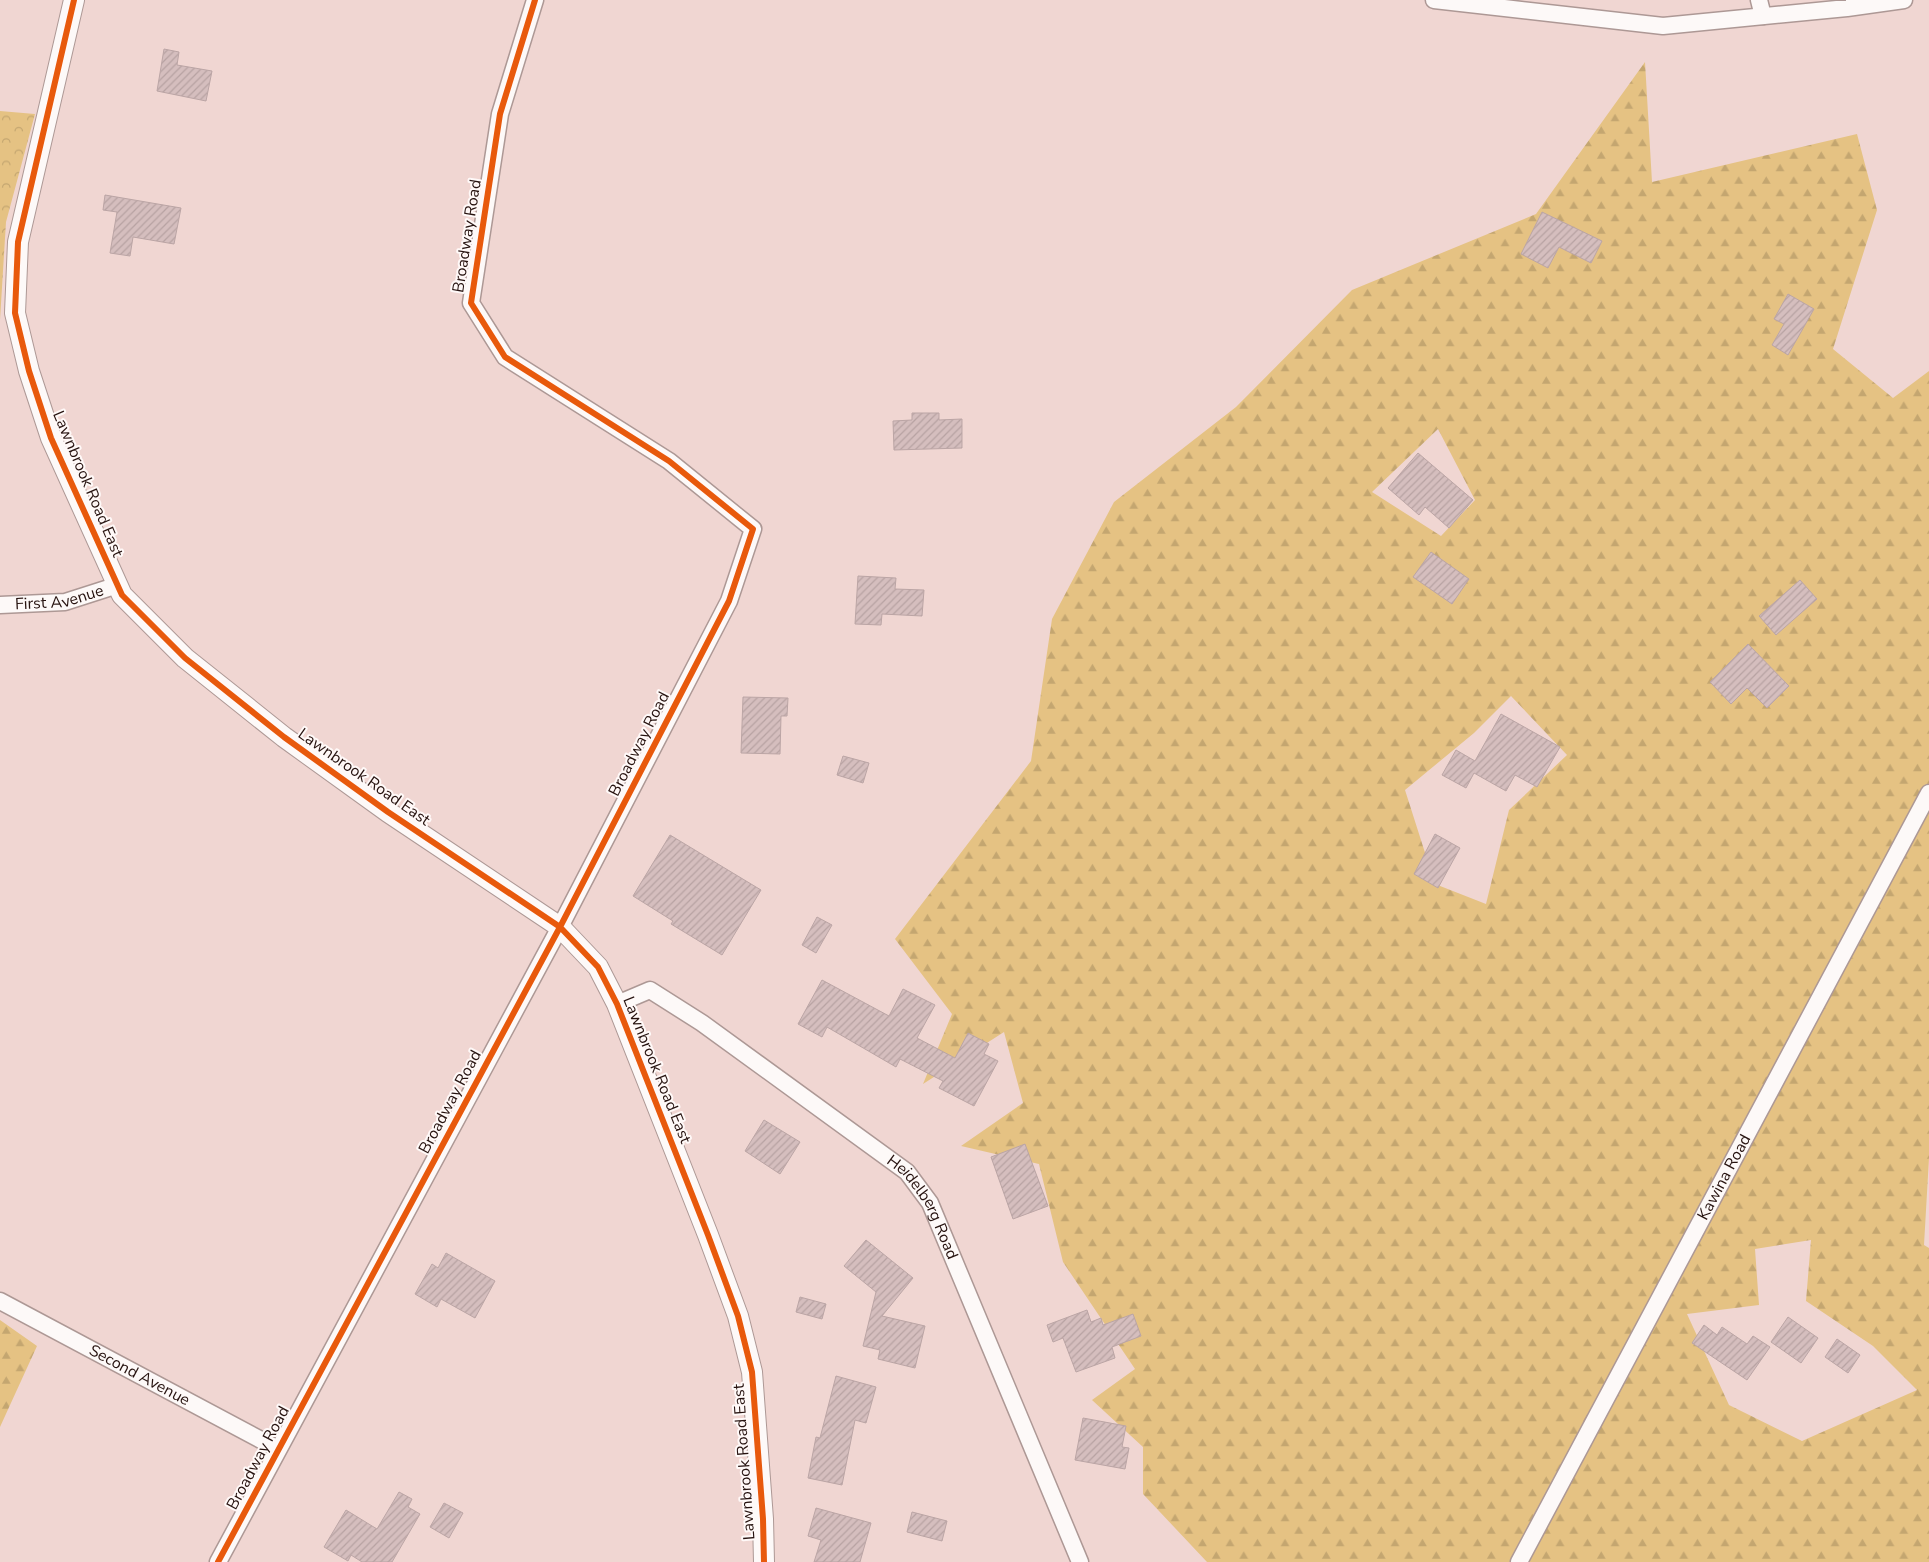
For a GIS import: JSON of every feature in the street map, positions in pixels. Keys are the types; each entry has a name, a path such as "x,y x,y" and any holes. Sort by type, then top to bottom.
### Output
{"street":[{"name":"Lawnbrook Road East","path":"74,0 18,242 15,313 29,371 51,438 122,595 185,658 284,737 388,812 560,927 598,967 617,1004 738,1316 752,1372 763,1518 764,1562"},
{"name":"Broadway Road","path":"218,1562 560,927 729,601 753,528 669,462 505,357 471,304 500,114 535,0"},
{"path":"1434,0 1663,26 1847,8 1904,0"},
{"path":"1758,0 1763,16"},
{"name":"First Avenue","path":"0,605 66,602 118,586"},
{"name":"Kawina Road","path":"1519,1562 1929,792"},
{"name":"Heidelberg Road","path":"617,1004 650,990 702,1022 906,1172 930,1204 1080,1562"},
{"name":"Second Avenue","path":"0,1301 278,1449"}],"green space":[{"path":"1645,62 1652,182 1857,134 1877,210 1833,349 1893,398 1929,371 1929,1158 1924,1245 1929,1248 1929,1562 1207,1562 1143,1494 1143,1447 1092,1400 1135,1369 1063,1262 1039,1164 961,1146 1023,1103 1004,1032 923,1084 952,1014 895,939 1031,761 1052,619 1114,502 1236,407 1352,290 1536,214","holes":["1438,429 1475,500 1441,536 1372,492","1511,696 1567,755 1509,810 1486,904 1435,884 1405,790 1474,733","1811,1240 1806,1301 1873,1346 1917,1390 1802,1441 1729,1405 1687,1314 1759,1305 1755,1249"]},
{"path":"0,111 35,114 6,222 0,320"},
{"path":"0,1320 37,1346 0,1427"}],"building":[{"path":"164,49 179,52 177,65 212,71 206,101 157,91"},
{"path":"105,195 181,208 174,244 133,237 130,256 110,253 117,212 103,210"},
{"path":"1542,212 1602,241 1591,263 1559,247 1548,268 1521,254"},
{"path":"1788,294 1814,309 1788,355 1772,345 1784,324 1774,319"},
{"path":"912,413 939,413 939,420 962,419 962,448 894,450 893,421 912,420"},
{"path":"1418,453 1473,500 1449,528 1425,507 1419,515 1388,488"},
{"path":"1431,552 1469,579 1452,604 1413,577"},
{"path":"858,576 896,578 895,589 924,590 922,616 882,614 881,625 855,624"},
{"path":"1800,580 1817,599 1776,635 1759,616"},
{"path":"1748,644 1789,686 1767,708 1747,688 1731,704 1710,682"},
{"path":"743,697 788,698 787,716 781,716 780,754 741,753"},
{"path":"1501,714 1560,747 1537,787 1515,775 1506,791 1474,773 1466,788 1442,775 1456,750 1475,761"},
{"path":"843,756 869,763 863,783 837,775"},
{"path":"1435,834 1460,848 1438,888 1414,874"},
{"path":"670,835 761,890 722,955 671,924 673,921 633,896"},
{"path":"817,917 832,925 816,953 802,945"},
{"path":"822,980 889,1016 903,989 935,1005 917,1038 955,1058 968,1033 989,1044 984,1054 998,1061 974,1106 939,1088 943,1081 900,1059 896,1067 827,1027 822,1037 798,1024"},
{"path":"764,1120 800,1142 780,1174 745,1151"},
{"path":"1025,1144 1048,1206 1013,1219 991,1157"},
{"path":"866,1240 913,1278 882,1316 925,1326 915,1368 878,1359 880,1350 863,1346 876,1292 844,1266"},
{"path":"446,1253 495,1281 475,1318 441,1299 437,1307 415,1294 432,1264 438,1268"},
{"path":"800,1297 826,1304 822,1319 796,1312"},
{"path":"1087,1310 1091,1322 1101,1318 1103,1325 1133,1314 1141,1336 1112,1347 1115,1358 1076,1372 1063,1338 1053,1342 1047,1325"},
{"path":"1788,1317 1818,1338 1801,1363 1771,1342"},
{"path":"1704,1325 1717,1335 1722,1327 1747,1344 1753,1336 1770,1347 1747,1380 1692,1343"},
{"path":"1837,1339 1860,1355 1848,1373 1825,1357"},
{"path":"836,1376 876,1387 866,1423 855,1420 842,1485 808,1478 816,1437 820,1438"},
{"path":"1083,1418 1126,1426 1122,1447 1129,1448 1125,1469 1075,1460"},
{"path":"399,1492 412,1499 408,1507 420,1514 392,1562 362,1562 351,1555 348,1561 324,1547 346,1510 377,1529"},
{"path":"444,1503 463,1513 449,1538 430,1527"},
{"path":"816,1508 871,1523 860,1562 814,1562 821,1540 808,1536"},
{"path":"912,1512 947,1521 942,1541 907,1532"}],"cycle path":[{"path":"74,0 18,242 15,313 29,371 51,438 122,595 185,658 284,737 388,812 560,927 598,967 617,1004 738,1316 752,1372 763,1519 764,1562"},
{"path":"218,1562 560,927 729,601 753,529 669,461 505,357 471,303 500,114 535,0"}]}
